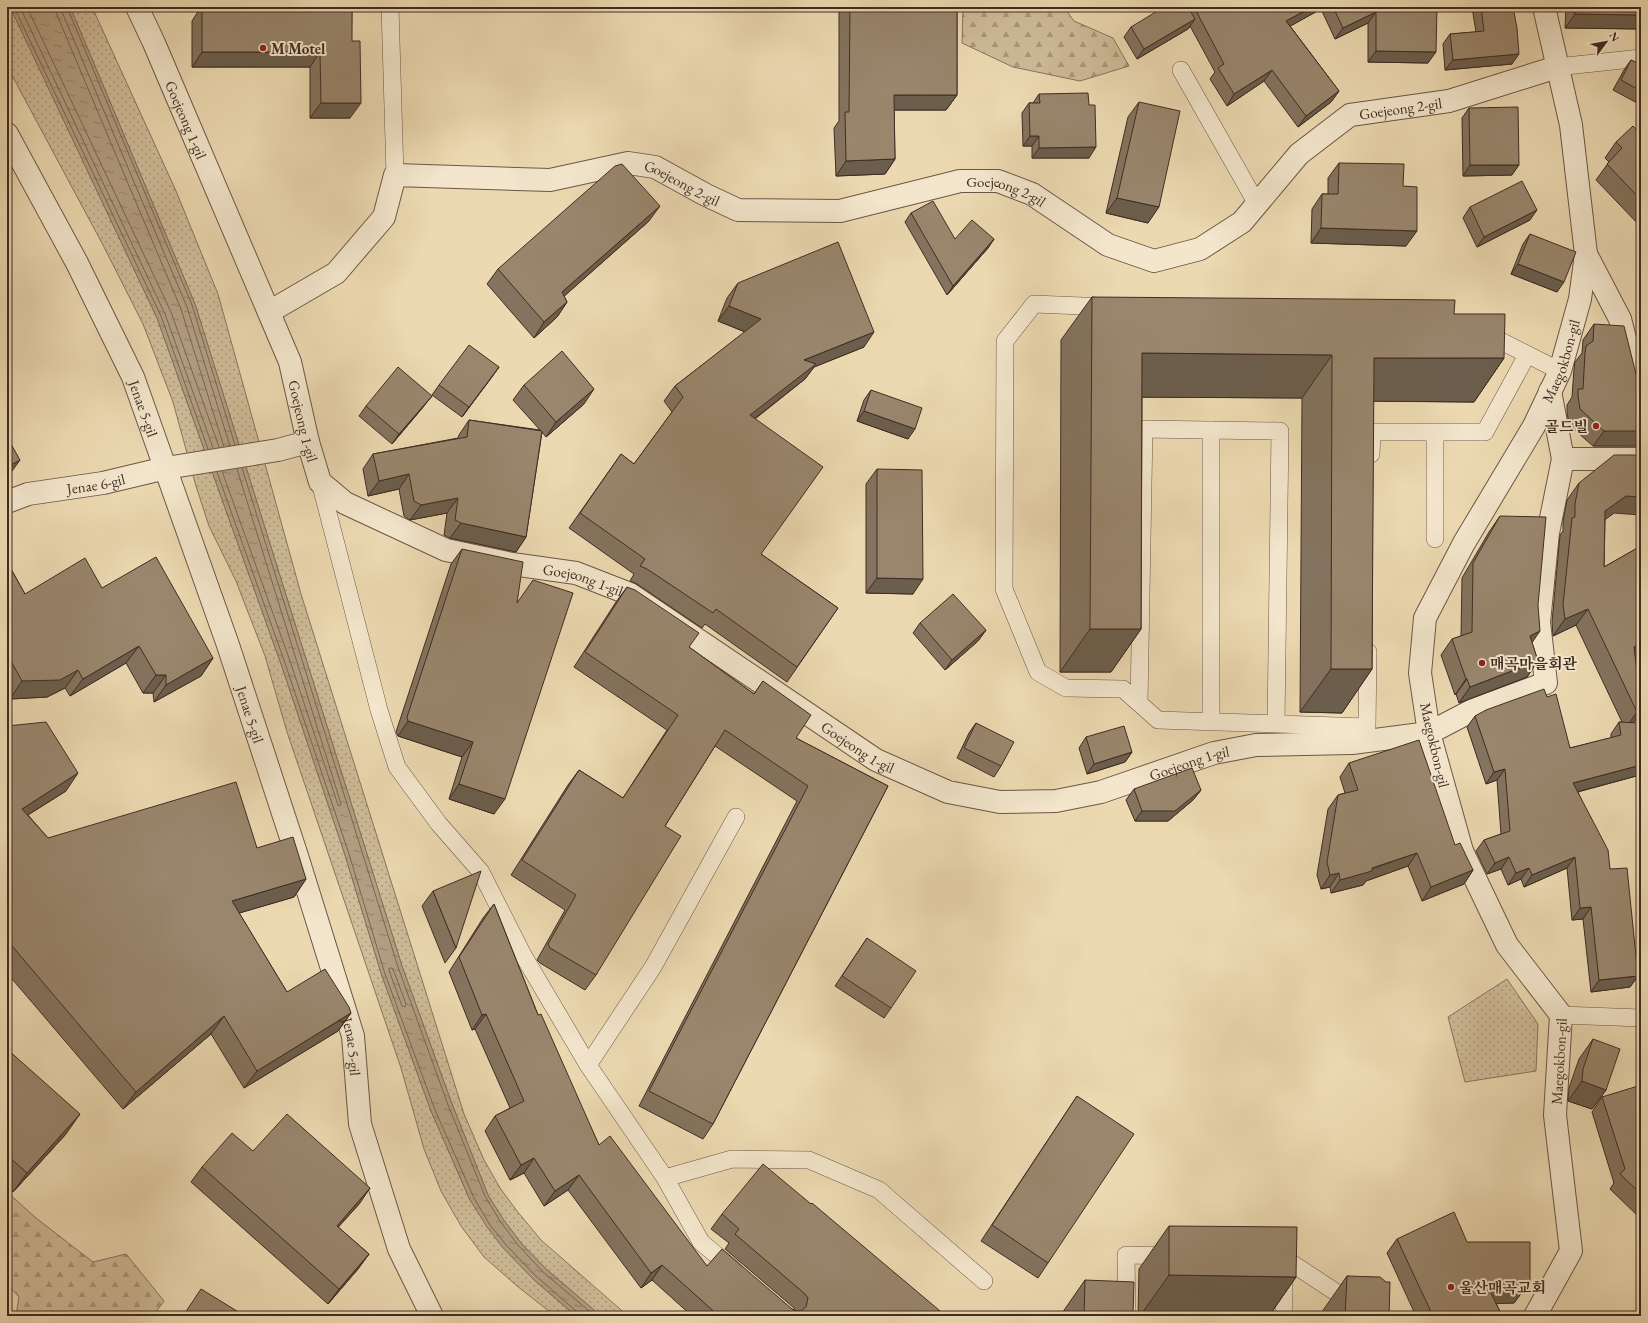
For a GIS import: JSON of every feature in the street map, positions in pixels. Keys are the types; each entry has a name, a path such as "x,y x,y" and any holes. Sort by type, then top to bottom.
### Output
{"street":[{"name":"Goejeong 1-gil","path":"137,7 154,43 290,362 308,442 320,482 345,503 446,550 512,564 576,573 630,594 876,760 948,792 1000,802 1056,801 1101,792 1214,752 1256,745 1352,743 1429,733"},
{"name":"Maegokbon-gil","path":"1534,1316 1571,1251 1554,1115 1561,1015 1508,944 1462,851 1429,733 1420,673 1424,618 1464,543 1534,426 1560,371 1580,299 1586,254 1571,125 1544,7"},
{"name":"Goejeong 2-gil","path":"395,175 550,180 628,163 655,166 706,195 738,210 817,211 840,211 960,181 998,181 1032,194 1108,245 1154,261 1200,249 1242,222 1299,154 1350,115 1449,101 1557,67"},
{"name":"Jenae 5-gil","path":"7,134 77,263 134,377 175,467 228,645 295,848 353,1036 360,1124 399,1249 432,1316"},
{"path":"269,312 336,273 384,217 395,175"},
{"path":"1586,254 1620,319 1641,402"},
{"path":"1429,733 1473,710 1546,683 1539,622 1548,533 1563,459 1550,391"},
{"name":"Jenae 6-gil","path":"7,502 28,494 103,483 175,467 278,450 308,442"},
{"path":"1563,459 1641,459"}],"lane":[{"path":"390,7 395,175"},
{"path":"1557,67 1641,58"},
{"path":"1181,70 1257,204"},
{"path":"1121,308 1034,304 1006,341 1004,589 1038,672 1066,688 1124,688 1158,720 1367,727 1368,639"},
{"path":"1471,326 1560,371"},
{"path":"1371,472 1372,432 1485,432 1527,355"},
{"path":"1139,703 1144,429 1280,431 1276,724"},
{"path":"1211,430 1211,722"},
{"path":"1435,432 1435,539"},
{"path":"320,482 379,710 397,767 439,824 481,872 523,955 588,1065 665,1178 701,1242 748,1282"},
{"path":"588,1065 652,967 736,817"},
{"path":"1561,1015 1641,1018"},
{"path":"665,1178 732,1159 808,1160 878,1190 984,1281"},
{"path":"1127,1316 1126,1255 1190,1256"},
{"path":"1261,1258 1284,1258 1343,1298 1359,1316"},
{"path":"1284,1258 1284,1316"}],"green space":[{"path":"7,7 10,7 19,25 157,318 281,664 345,855 382,976 431,1111 470,1200 533,1279 576,1316 555,1316 517,1286 484,1257 461,1226 441,1191 424,1149 401,1068 287,732 265,656 236,581 209,526 196,486 173,402 143,324 103,245 7,66"},
{"path":"70,7 92,7 176,191 218,294 301,594 464,1114 484,1160 500,1188 517,1211 541,1240 628,1316 601,1316 546,1269 521,1243 503,1219 488,1195 452,1104 402,966 195,304"},
{"path":"963,7 1064,7 1074,21 1113,38 1129,66 1080,81 1013,67 962,43"},
{"path":"1507,979 1538,1024 1536,1071 1465,1082 1448,1017"},
{"path":"7,1192 36,1218 93,1262 126,1254 164,1301 153,1316 16,1316 19,1297 7,1284"}],"water":[{"path":"10,7 70,7 71,9 195,304 402,966 452,1104 488,1195 503,1219 521,1243 546,1269 601,1316 576,1316 533,1279 503,1248 487,1227 470,1200 431,1111 382,976 345,855 281,664 157,318"}],"building":[{"path":"202,7 352,7 352,41 360,41 361,103 321,103 320,52 202,52"},
{"path":"850,7 957,7 957,95 894,95 895,159 846,161 845,112 849,112"},
{"path":"1164,7 1188,7 1195,19 1144,49 1131,27"},
{"path":"1194,7 1312,7 1286,21 1339,91 1306,116 1272,70 1234,94 1218,68 1224,64"},
{"path":"1333,7 1437,7 1436,52 1376,51 1376,12 1343,28"},
{"path":"1481,7 1513,7 1517,28 1519,54 1453,60 1450,34 1484,31"},
{"path":"1575,7 1641,7 1641,15 1575,14"},
{"path":"1631,60 1641,65 1641,91 1621,80"},
{"path":"1088,93 1089,105 1095,105 1096,147 1039,148 1039,136 1030,136 1029,103 1040,103 1039,94"},
{"path":"1139,102 1180,111 1159,207 1117,198"},
{"path":"1518,107 1519,165 1470,165 1469,108"},
{"path":"1633,126 1641,134 1641,200 1607,164 1622,148 1616,142"},
{"path":"1339,163 1404,164 1403,186 1417,187 1417,231 1321,228 1322,194 1338,194"},
{"path":"622,164 660,206 562,292 567,302 544,322 498,269 615,166"},
{"path":"1522,181 1537,210 1484,237 1470,207"},
{"path":"933,201 955,239 972,220 994,239 953,286 911,213"},
{"path":"1530,234 1576,252 1564,282 1518,264"},
{"path":"838,242 874,332 804,360 816,364 750,415 823,467 761,554 838,608 797,667 716,609 713,613 647,569 640,566 645,559 580,513 621,454 634,464 683,397 675,386 761,319 729,306 738,283"},
{"path":"1092,297 1455,300 1454,314 1505,314 1504,358 1374,358 1372,669 1331,669 1332,355 1142,353 1141,629 1090,629"},
{"path":"1594,324 1624,326 1641,391 1641,431 1604,431 1580,409 1578,389 1583,389 1586,346 1593,341"},
{"path":"469,345 499,367 469,407 439,385"},
{"path":"562,351 594,389 556,422 524,385"},
{"path":"398,367 432,396 399,434 366,406"},
{"path":"871,390 922,408 915,429 864,411"},
{"path":"469,420 542,431 526,537 461,523 455,520 458,498 421,505 414,501 409,474 379,481 373,454 467,437"},
{"path":"7,437 20,460 7,467"},
{"path":"1614,455 1641,455 1641,497 1626,496 1605,511 1604,567 1641,546 1641,643 1634,647 1641,705 1641,711 1637,712 1588,609 1565,619 1563,605 1572,518 1575,517 1575,504 1579,483"},
{"path":"877,469 922,470 923,579 877,578"},
{"path":"1500,516 1546,517 1538,605 1540,631 1530,636 1538,661 1470,687 1452,639 1472,632 1473,563"},
{"path":"462,549 523,562 517,603 533,580 573,593 505,799 459,784 473,742 408,721 407,717"},
{"path":"156,557 213,658 166,685 166,675 156,675 139,646 83,679 78,670 60,680 22,681 7,654 7,562 25,594 85,558 102,588"},
{"path":"627,587 635,590 699,633 689,647 754,694 763,681 811,715 796,738 888,786 713,1124 649,1091 808,786 725,730 665,826 681,836 596,975 550,948 548,944 576,895 522,860 579,770 623,798 678,715 585,652"},
{"path":"953,594 986,630 952,660 920,623"},
{"path":"1544,689 1547,697 1556,694 1570,748 1621,735 1619,722 1641,723 1641,765 1573,783 1608,850 1610,869 1627,868 1638,976 1599,980 1591,907 1580,908 1575,857 1532,875 1529,868 1516,873 1509,857 1495,863 1484,840 1510,831 1505,769 1494,772 1475,716 1486,710"},
{"path":"46,722 78,773 22,809 48,838 236,782 257,848 293,837 306,879 232,901 287,992 325,969 349,1007 351,1013 257,1071 224,1016 136,1092 7,940 7,726"},
{"path":"976,723 1014,742 1001,766 964,748"},
{"path":"1124,726 1132,752 1094,764 1086,737"},
{"path":"1419,740 1455,845 1460,843 1473,870 1431,887 1417,853 1372,868 1372,871 1340,880 1339,873 1330,875 1327,862 1338,795 1358,790 1349,763"},
{"path":"1192,768 1201,790 1175,811 1142,811 1134,789"},
{"path":"481,871 456,948 433,891"},
{"path":"494,904 538,1015 541,1014 599,1145 610,1136 707,1266 722,1249 792,1309 801,1311 806,1307 808,1298 805,1294 735,1234 739,1229 722,1214 763,1164 811,1204 812,1203 946,1316 719,1316 662,1265 651,1273 579,1175 555,1191 534,1158 521,1165 495,1116 524,1101 486,1014 482,1015 459,957"},
{"path":"867,938 916,971 891,1008 842,976"},
{"path":"1593,1039 1620,1049 1606,1090 1582,1081 1583,1069"},
{"path":"7,1049 80,1114 27,1173 7,1155"},
{"path":"1638,1086 1641,1095 1641,1194 1620,1174 1625,1169 1602,1097"},
{"path":"1077,1096 1134,1134 1048,1263 992,1225"},
{"path":"287,1114 370,1188 337,1226 369,1254 339,1289 202,1167 232,1133 253,1151"},
{"path":"1454,1212 1467,1242 1530,1242 1530,1281 1524,1289 1489,1289 1502,1316 1433,1316 1397,1239"},
{"path":"1169,1226 1297,1227 1296,1277 1169,1275"},
{"path":"1347,1276 1380,1277 1386,1282 1390,1282 1389,1316 1345,1316"},
{"path":"1085,1280 1134,1282 1133,1316 1084,1316"},
{"path":"201,1289 245,1316 183,1316"}],"place":[{"name":"M Motel","path":"263,48"},
{"name":"골드빌","path":"1596,426"},
{"name":"매곡마을회관","path":"1482,663"},
{"name":"울산매곡교회","path":"1451,1287"}]}
